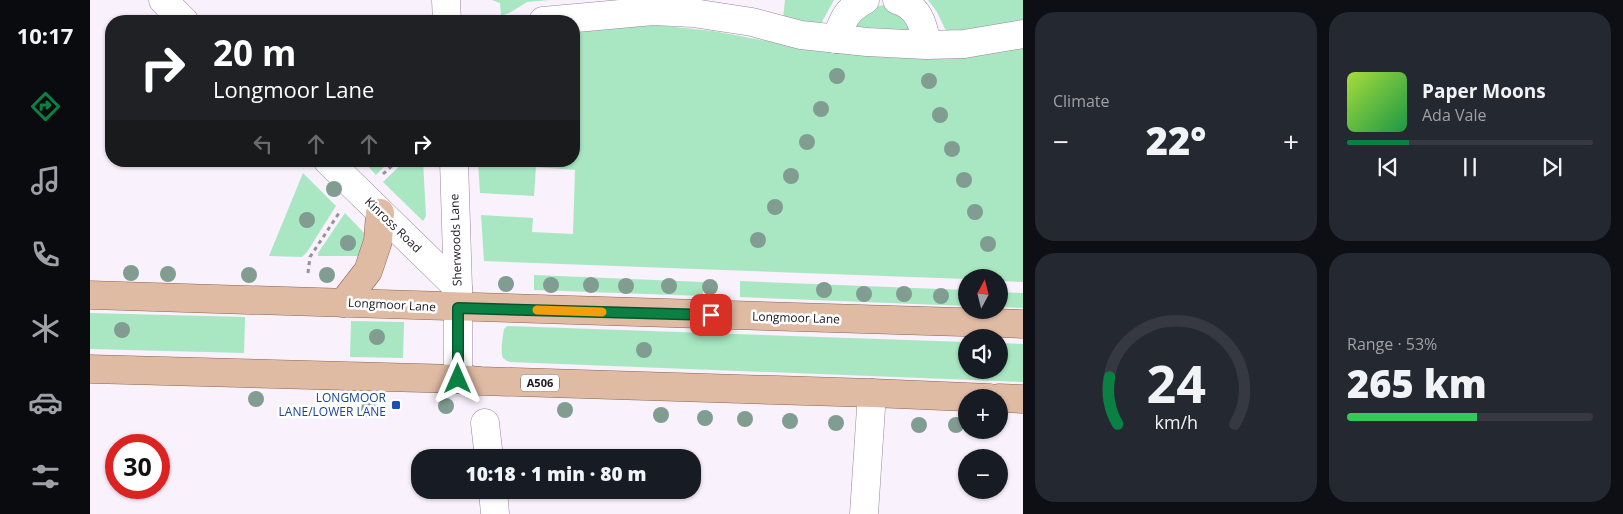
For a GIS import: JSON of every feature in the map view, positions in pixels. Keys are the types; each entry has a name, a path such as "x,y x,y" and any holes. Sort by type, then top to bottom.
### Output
{"main road":[{"path":"343,303 368,271 378,241 380,213"},
{"name":"Longmoor Lane","path":"90,296 343,303 458,298 1023,324"},
{"name":"A506","path":"90,369 872,392 958,396"},
{"path":"1008,398 1023,399"}],"street":[{"path":"163,0 178,15"},
{"path":"446,0 447,15"},
{"path":"836,39 847,13 854,6 865,0"},
{"path":"897,0 913,8 920,17 924,26 927,44"},
{"path":"580,18 653,11 693,13 752,22 800,35 867,42 964,44 1023,34"},
{"name":"Kinross Road","path":"334,167 380,213 458,298"},
{"name":"Sherwoods Lane","path":"454,167 458,379"},
{"path":"864,514 872,392"},
{"path":"485,423 488,449"},
{"path":"494,499 495,514"}],"path":[{"path":"306,302 310,257 341,210 362,194"}],"green space":[{"path":"492,0 550,0 527,2 504,15 501,15 500,3"},
{"path":"785,0 834,0 818,29 783,19"},
{"path":"928,0 1023,0 1023,24 947,33 937,12"},
{"path":"884,5 898,9 911,28 909,31 857,30 852,21 869,8"},
{"path":"655,25 713,31 778,43 1023,45 1023,282 1008,281 1008,269 958,269 958,279 484,261 481,215 533,218 532,232 573,234 575,170 536,167 580,167 580,30"},
{"path":"369,167 384,167 376,175"},
{"path":"399,167 423,167 426,216 423,221 383,182"},
{"path":"478,167 536,167 534,196 480,193"},
{"path":"303,173 336,206 302,257 269,256"},
{"path":"345,213 367,236 362,256 318,256 318,253"},
{"path":"534,275 703,282 703,296 534,290"},
{"path":"740,281 958,290 958,306 740,297"},
{"path":"1008,292 1023,293 1023,308 1008,307"},
{"path":"90,313 245,317 244,353 90,349"},
{"path":"351,321 404,322 403,358 350,357"},
{"path":"507,326 958,342 958,379 1008,379 1008,343 1023,344 1023,382 510,362 503,358 504,329"}],"slow traffic":[{"path":"537,310 602,312"}],"place":[{"name":"LONGMOOR LANE/LOWER LANE","path":"396,405"}],"route":[{"path":"458,379 458,308 711,315"}]}
